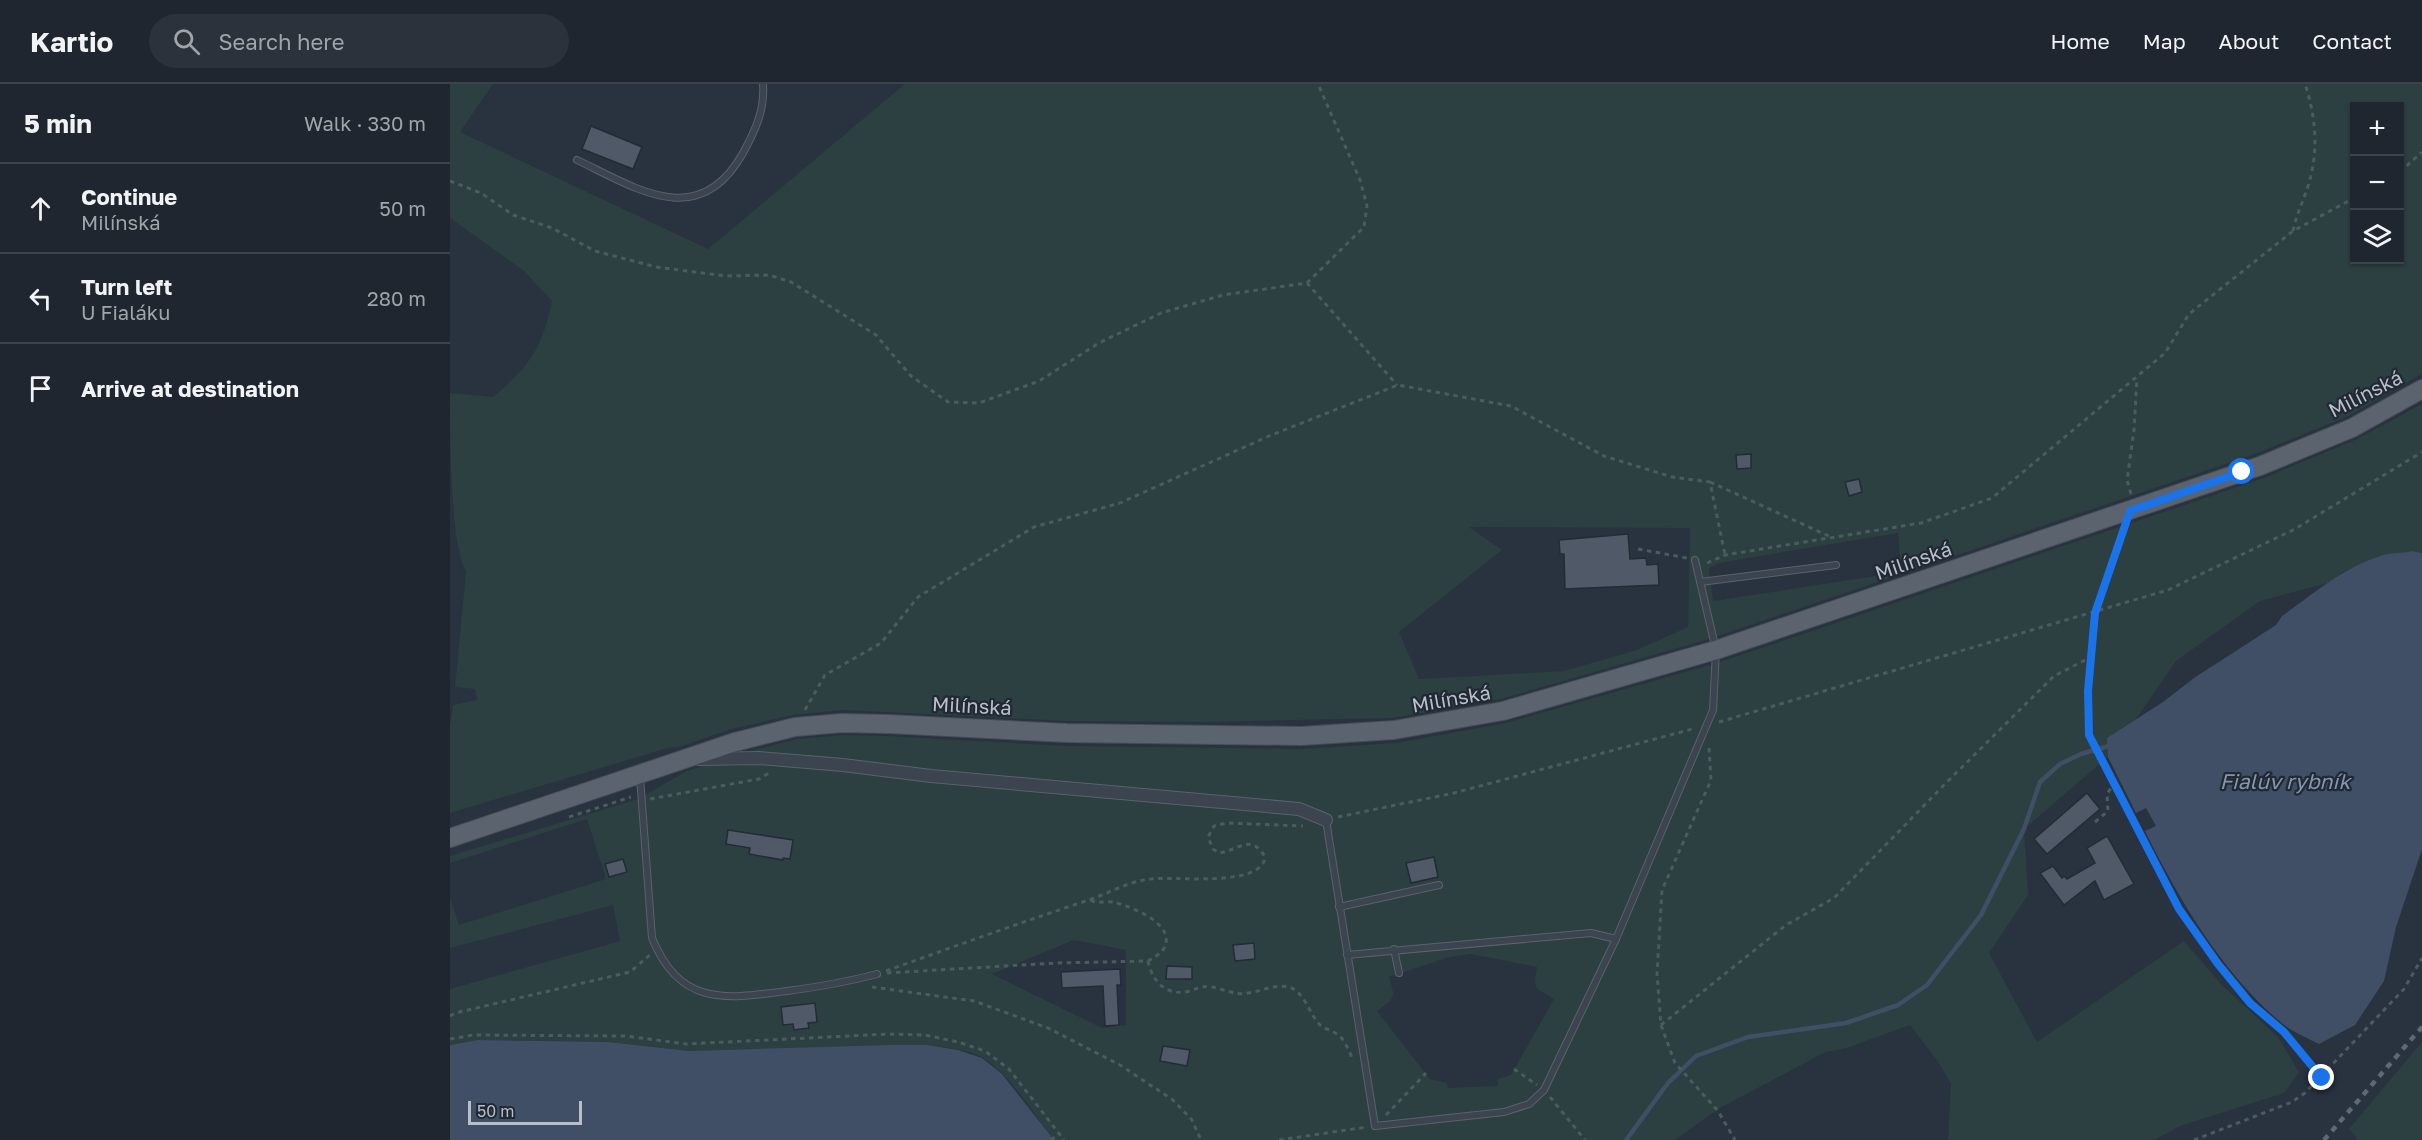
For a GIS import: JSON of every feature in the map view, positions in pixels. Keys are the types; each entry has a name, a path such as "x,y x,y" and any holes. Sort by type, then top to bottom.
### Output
{"main road":[{"name":"Milínská","path":"450,838 735,742 795,727 877,723 1067,733 1301,736 1394,730 1503,711 1716,650 2131,504 2260,466 2352,428 2422,389"}],"street":[{"path":"683,759 759,758 843,765 931,776 1299,809 1326,820"}],"lane":[{"path":"577,160 658,197 675,199 709,189 730,173 757,128 764,95 763,84"},
{"path":"1326,820 1375,1126 1504,1112 1529,1104 1544,1090 1616,939 1713,710 1716,650 1696,564"},
{"path":"1700,582 1836,565"},
{"path":"639,774 652,938 657,950 672,971 692,988 712,996 746,996 840,984 877,974"},
{"path":"1339,907 1439,885"},
{"path":"1347,955 1591,933 1616,939"},
{"path":"1394,949 1399,973"}],"path":[{"path":"450,180 481,193 513,215 552,228 595,251 656,267 726,276 769,275 791,282 876,335 911,376 948,402 979,403 1039,381 1099,344 1161,313 1223,295 1306,283 1365,227 1367,206 1360,180 1317,84"},
{"path":"2293,231 2308,186 2315,152 2314,117 2305,84"},
{"path":"2404,168 2422,152"},
{"path":"1638,549 1696,564 1725,555 1921,523 1992,498 2165,353 2188,314 2293,231 2350,201"},
{"path":"1306,283 1398,386"},
{"path":"2137,378 2134,430 2127,480 2131,504 2095,613 2088,691 2089,735 2179,909 2218,964 2250,1003 2284,1032 2322,1078"},
{"path":"795,727 825,675 881,643 918,597 1034,527 1120,503 1269,436 1398,386 1511,406 1604,456 1671,477 1710,482 1831,537"},
{"path":"877,974 1090,900 1114,888 1150,879 1199,879 1248,875 1261,867 1265,857 1260,848 1252,844 1219,853 1213,849 1208,837 1214,826 1227,824 1308,826 1326,820 1454,793 1707,725 2168,590 2295,529 2422,452"},
{"path":"1710,482 1725,555"},
{"path":"1661,1025 1786,925 1834,898 2054,676 2091,657"},
{"path":"1707,725 1711,780 1662,890 1657,974 1661,1025 1675,1063 1718,1111 1735,1140"},
{"path":"562,819 640,794 649,799 759,780 776,769"},
{"path":"2095,822 2108,811 2108,794 2113,785"},
{"path":"877,974 1056,963 1148,961 1160,954 1167,944 1166,933 1159,922 1111,902 1097,903 1090,900"},
{"path":"450,1016 630,972 657,950"},
{"path":"2194,1140 2292,1102 2306,1093 2404,989 2422,958"},
{"path":"1148,961 1150,973 1158,984 1170,991 1186,992 1200,986 1212,986 1233,993 1247,994 1273,986 1290,988 1301,994 1322,1027 1339,1035 1350,1053 1358,1079 1369,1090"},
{"path":"871,987 974,1002 1048,1028 1120,1065 1173,1100 1192,1120 1201,1140"},
{"path":"450,1040 473,1035 626,1036 686,1044 889,1034 925,1035 985,1051 1009,1069 1063,1140"},
{"path":"1514,1069 1544,1090 1585,1140"},
{"path":"1279,1140 1375,1126 1426,1073"},
{"path":"1051,1140 1059,1134"}],"shaded area":[{"path":"450,84 493,84 460,132 708,249 905,84 2422,84 2422,374 2346,417 2255,454 1712,638 1501,699 1393,718 1202,722 1067,721 842,710 793,715 732,729 679,747 668,748 450,813 450,726 453,705 477,700 475,689 455,687 466,571 461,558 454,514 450,393 493,397 516,376 533,355 544,331 552,301 524,271 450,218","holes":["1469,527 1690,528 1688,627 1637,650 1564,671 1419,679 1399,632 1502,550","1898,533 1901,572 1713,601 1709,568 1719,563"]},
{"path":"2422,404 2422,553 2412,551 2381,555 2344,572 2328,583 2260,601 2176,661 2136,719 2108,738 2108,757 2024,829 2028,895 1989,953 2037,1042 2184,941 2222,985 2278,1037 2299,1072 2284,1093 2180,1126 2154,1140 1948,1140 1951,1084 1939,1063 1910,1025 1847,1048 1826,1052 1718,1109 1675,1140 1054,1140 1012,1084 993,1065 977,1055 949,1048 928,1045 689,1051 608,1042 478,1040 450,1045 450,989 620,941 613,905 450,948 450,898 459,925 606,879 587,819 450,863 450,856 638,799 687,771 739,754 797,739 843,735 1066,746 1302,749 1396,743 1506,723 1720,662 2264,478 2357,439","holes":["1074,940 1126,950 1126,1025 1102,1028 992,974","1471,954 1537,967 1536,987 1554,999 1511,1075 1498,1079 1498,1086 1448,1088 1447,1083 1430,1079 1377,1011 1391,1000 1393,990 1389,977 1450,957"]},
{"path":"2422,1042 2422,1140 2358,1140 2349,1129"}],"water":[{"name":"Fialúv rybník","path":"2412,551 2422,553 2422,849 2396,927 2384,981 2355,1025 2319,1044 2287,1027 2261,1005 2222,960 2204,935 2172,883 2145,831 2156,826 2146,808 2136,813 2108,757 2107,738 2276,625 2282,616 2341,574 2380,556"},
{"path":"478,1040 608,1042 689,1051 891,1045 927,1045 958,1050 982,1058 1002,1074 1054,1140 450,1140 450,1045"}],"building":[{"path":"591,126 642,147 633,169 582,149"},
{"path":"1751,454 1751,468 1737,469 1736,455"},
{"path":"1859,479 1862,492 1849,496 1845,482"},
{"path":"1628,534 1630,559 1646,558 1647,565 1658,564 1659,585 1565,589 1564,554 1560,554 1559,540"},
{"path":"2087,793 2100,809 2047,854 2034,839"},
{"path":"728,830 793,840 790,859 783,858 783,860 749,854 750,848 726,844"},
{"path":"2107,836 2134,884 2104,900 2095,881 2064,905 2040,873 2053,866 2062,878 2064,876 2067,879 2095,863 2087,848"},
{"path":"1434,857 1438,877 1411,883 1406,863"},
{"path":"623,859 627,872 609,877 605,864"},
{"path":"1254,943 1255,959 1235,961 1233,945"},
{"path":"1167,966 1192,967 1192,979 1166,979"},
{"path":"1120,969 1121,985 1117,985 1119,1025 1105,1026 1103,986 1062,988 1061,972"},
{"path":"815,1003 817,1022 808,1023 809,1028 794,1030 793,1024 783,1025 781,1007"},
{"path":"1163,1046 1190,1050 1187,1066 1160,1061"}],"waterway":[{"path":"1626,1140 1668,1083 1696,1056 1748,1037 1846,1023 1898,1005 1927,985 1981,915 2024,829 2040,782 2060,764 2081,754 2112,745"}],"railway":[{"path":"2324,1140 2422,1027"}],"route":[{"path":"2242,472 2130,511 2095,613 2088,691 2089,735 2179,909 2218,964 2250,1003 2284,1032 2322,1078"}]}
